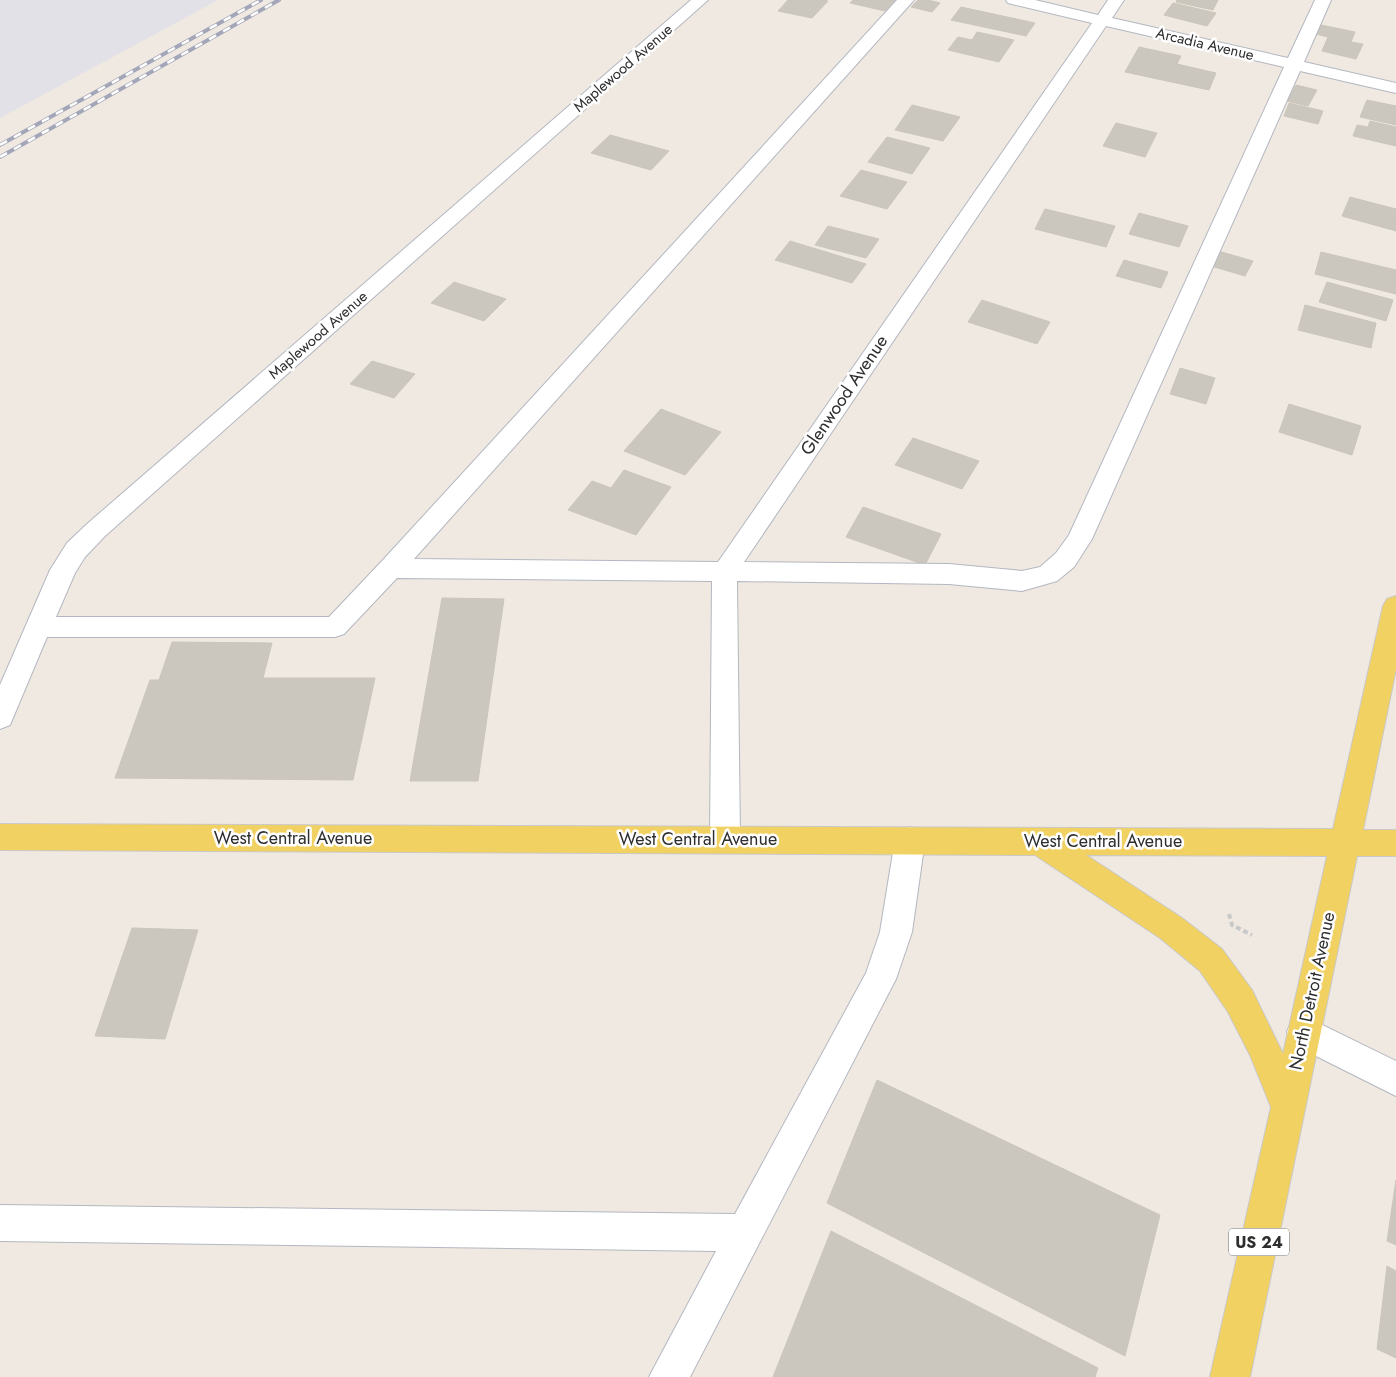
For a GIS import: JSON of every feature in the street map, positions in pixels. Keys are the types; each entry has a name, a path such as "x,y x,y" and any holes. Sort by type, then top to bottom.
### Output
{"main road":[{"name":"North Detroit Avenue","path":"1230,1377 1344,843 1390,674 1394,623"},
{"name":"West Central Avenue","path":"0,837 1396,843"},
{"path":"1039,841 1171,928 1211,960 1240,1000 1288,1106"}],"street":[{"name":"Maplewood Avenue","path":"0,717 63,570 76,550 96,530 700,0"},
{"path":"39,627 335,627 391,568 906,0"},
{"name":"Arcadia Avenue","path":"1014,0 1396,88"},
{"name":"Glenwood Avenue","path":"725,839 724,584 726,572 743,544 1116,0"},
{"path":"391,568 949,574 1022,581 1048,574 1065,560 1080,539 1292,64 1323,0"},
{"path":"669,1377 880,979 896,932 910,840"},
{"path":"1304,1032 1396,1079"},
{"path":"0,1223 746,1233"}],"path":[{"path":"1229,914 1232,925 1252,935"}],"shaded area":[{"path":"0,0 218,0 0,118"}],"building":[{"path":"788,0 828,1 812,18 778,11"},
{"path":"853,0 895,0 885,11 850,3"},
{"path":"918,0 940,3 932,12 911,7"},
{"path":"1177,0 1218,0 1213,10 1176,2"},
{"path":"1173,3 1216,13 1207,26 1164,15"},
{"path":"961,7 1035,23 1026,36 951,20"},
{"path":"1321,25 1355,32 1351,42 1363,44 1356,59 1322,51 1328,37 1316,34"},
{"path":"977,32 1014,40 999,62 948,50 958,37 972,40"},
{"path":"1139,47 1181,56 1177,64 1216,73 1209,90 1125,72"},
{"path":"1296,85 1317,90 1308,106 1287,101"},
{"path":"1367,100 1396,106 1396,125 1360,117"},
{"path":"1289,103 1323,111 1318,124 1284,116"},
{"path":"912,105 960,117 943,141 895,130"},
{"path":"1370,121 1396,127 1396,146 1353,136 1357,125 1368,127"},
{"path":"1116,123 1157,133 1145,157 1103,146"},
{"path":"610,135 669,151 651,170 591,153"},
{"path":"887,137 930,148 912,174 868,162"},
{"path":"861,170 907,182 887,209 840,196"},
{"path":"1350,197 1396,209 1396,231 1342,216"},
{"path":"1045,209 1115,226 1106,247 1035,229"},
{"path":"1139,213 1188,226 1179,247 1129,234"},
{"path":"828,226 879,239 866,258 815,245"},
{"path":"790,241 866,264 852,283 775,260"},
{"path":"1218,251 1253,261 1245,276 1211,266"},
{"path":"1321,252 1396,270 1396,294 1315,274"},
{"path":"1124,260 1168,272 1161,288 1116,276"},
{"path":"454,282 506,299 484,321 431,303"},
{"path":"1327,282 1393,300 1386,321 1319,302"},
{"path":"982,300 1050,322 1037,344 968,322"},
{"path":"1305,305 1376,323 1371,348 1298,330"},
{"path":"372,361 415,374 394,398 350,384"},
{"path":"1180,368 1215,378 1206,404 1170,394"},
{"path":"1289,404 1361,426 1352,455 1279,432"},
{"path":"661,409 721,432 685,475 624,451"},
{"path":"913,438 979,461 962,489 895,465"},
{"path":"624,470 671,487 636,535 568,510 592,481 611,488"},
{"path":"863,507 941,534 925,565 846,537"},
{"path":"442,598 504,599 478,781 410,781"},
{"path":"172,642 272,643 263,678 375,678 353,780 115,778 150,680 159,680"},
{"path":"132,928 198,930 165,1039 95,1036"},
{"path":"877,1080 1160,1215 1125,1356 827,1203"},
{"path":"1396,1180 1396,1245 1387,1241"},
{"path":"831,1231 1098,1368 1095,1377 773,1377"},
{"path":"1387,1266 1396,1271 1396,1358 1377,1349"}],"railway":[{"path":"0,145 261,0"},
{"path":"0,157 279,0"}]}
